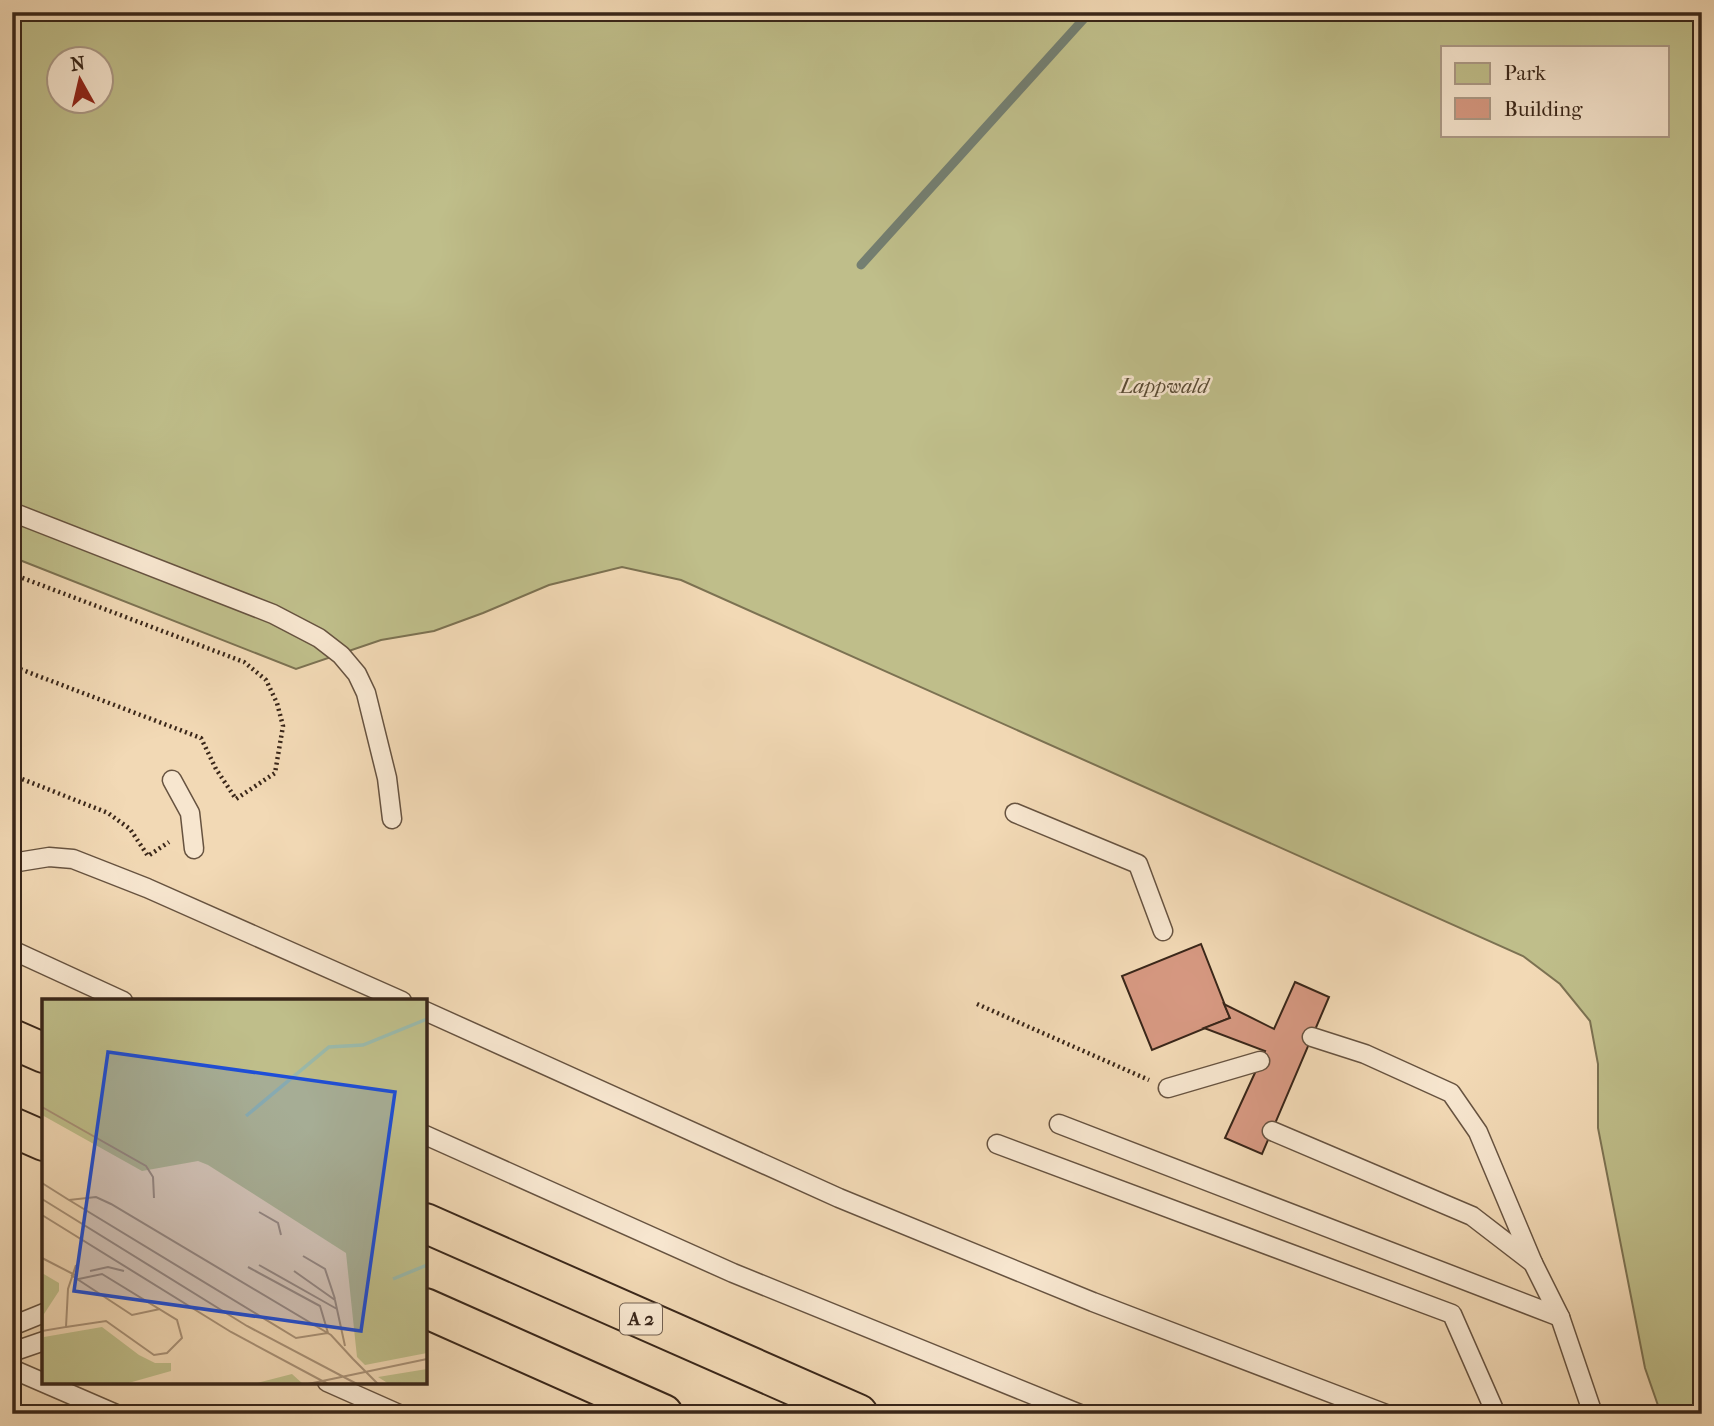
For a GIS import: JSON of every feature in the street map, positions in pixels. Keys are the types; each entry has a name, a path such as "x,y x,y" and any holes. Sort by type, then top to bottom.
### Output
{"highway":[{"path":"12,1039 42,1052"},
{"path":"12,1127 42,1140"},
{"name":"A 2","path":"427,1224 858,1414"},
{"path":"427,1309 663,1414"}],"lane":[{"path":"12,512 273,614 320,638 341,655 357,674 366,693 387,778 392,819"},
{"path":"172,780 190,813 194,849"},
{"path":"1015,813 1138,864 1163,931"},
{"path":"12,863 49,857 73,859 147,888 397,999"},
{"path":"12,950 119,999"},
{"path":"427,1013 839,1198 1093,1302 1385,1414"},
{"path":"1312,1037 1364,1054 1451,1093 1478,1132 1533,1264 1560,1317 1594,1414"},
{"path":"1168,1088 1260,1062"},
{"path":"1059,1124 1560,1317"},
{"path":"1272,1131 1472,1216 1533,1264"},
{"path":"427,1136 733,1273 1080,1414"},
{"path":"997,1144 1452,1314 1496,1414"},
{"path":"12,1326 42,1314"},
{"path":"12,1352 42,1342"},
{"path":"12,1369 42,1382"},
{"path":"47,1384 116,1414"},
{"path":"332,1384 400,1414"}],"path":[{"path":"12,574 244,662 266,680 277,703 283,726 275,773 236,800 216,769 201,738 12,666"},
{"path":"12,775 108,813 130,829 148,856 192,825"},
{"path":"977,1004 1168,1088"}],"green space":[{"name":"Lappwald","path":"12,12 1702,12 1702,1414 1661,1414 1645,1368 1598,1128 1598,1064 1590,1021 1560,984 1523,956 681,580 622,567 549,585 434,631 381,640 296,669 12,557"}],"building":[{"path":"1201,944 1230,1018 1152,1050 1122,976"},
{"path":"1295,982 1329,997 1262,1154 1225,1138 1265,1051 1204,1028 1230,1018 1224,1004 1274,1029"}],"waterway":[{"path":"861,265 1090,12"}]}
